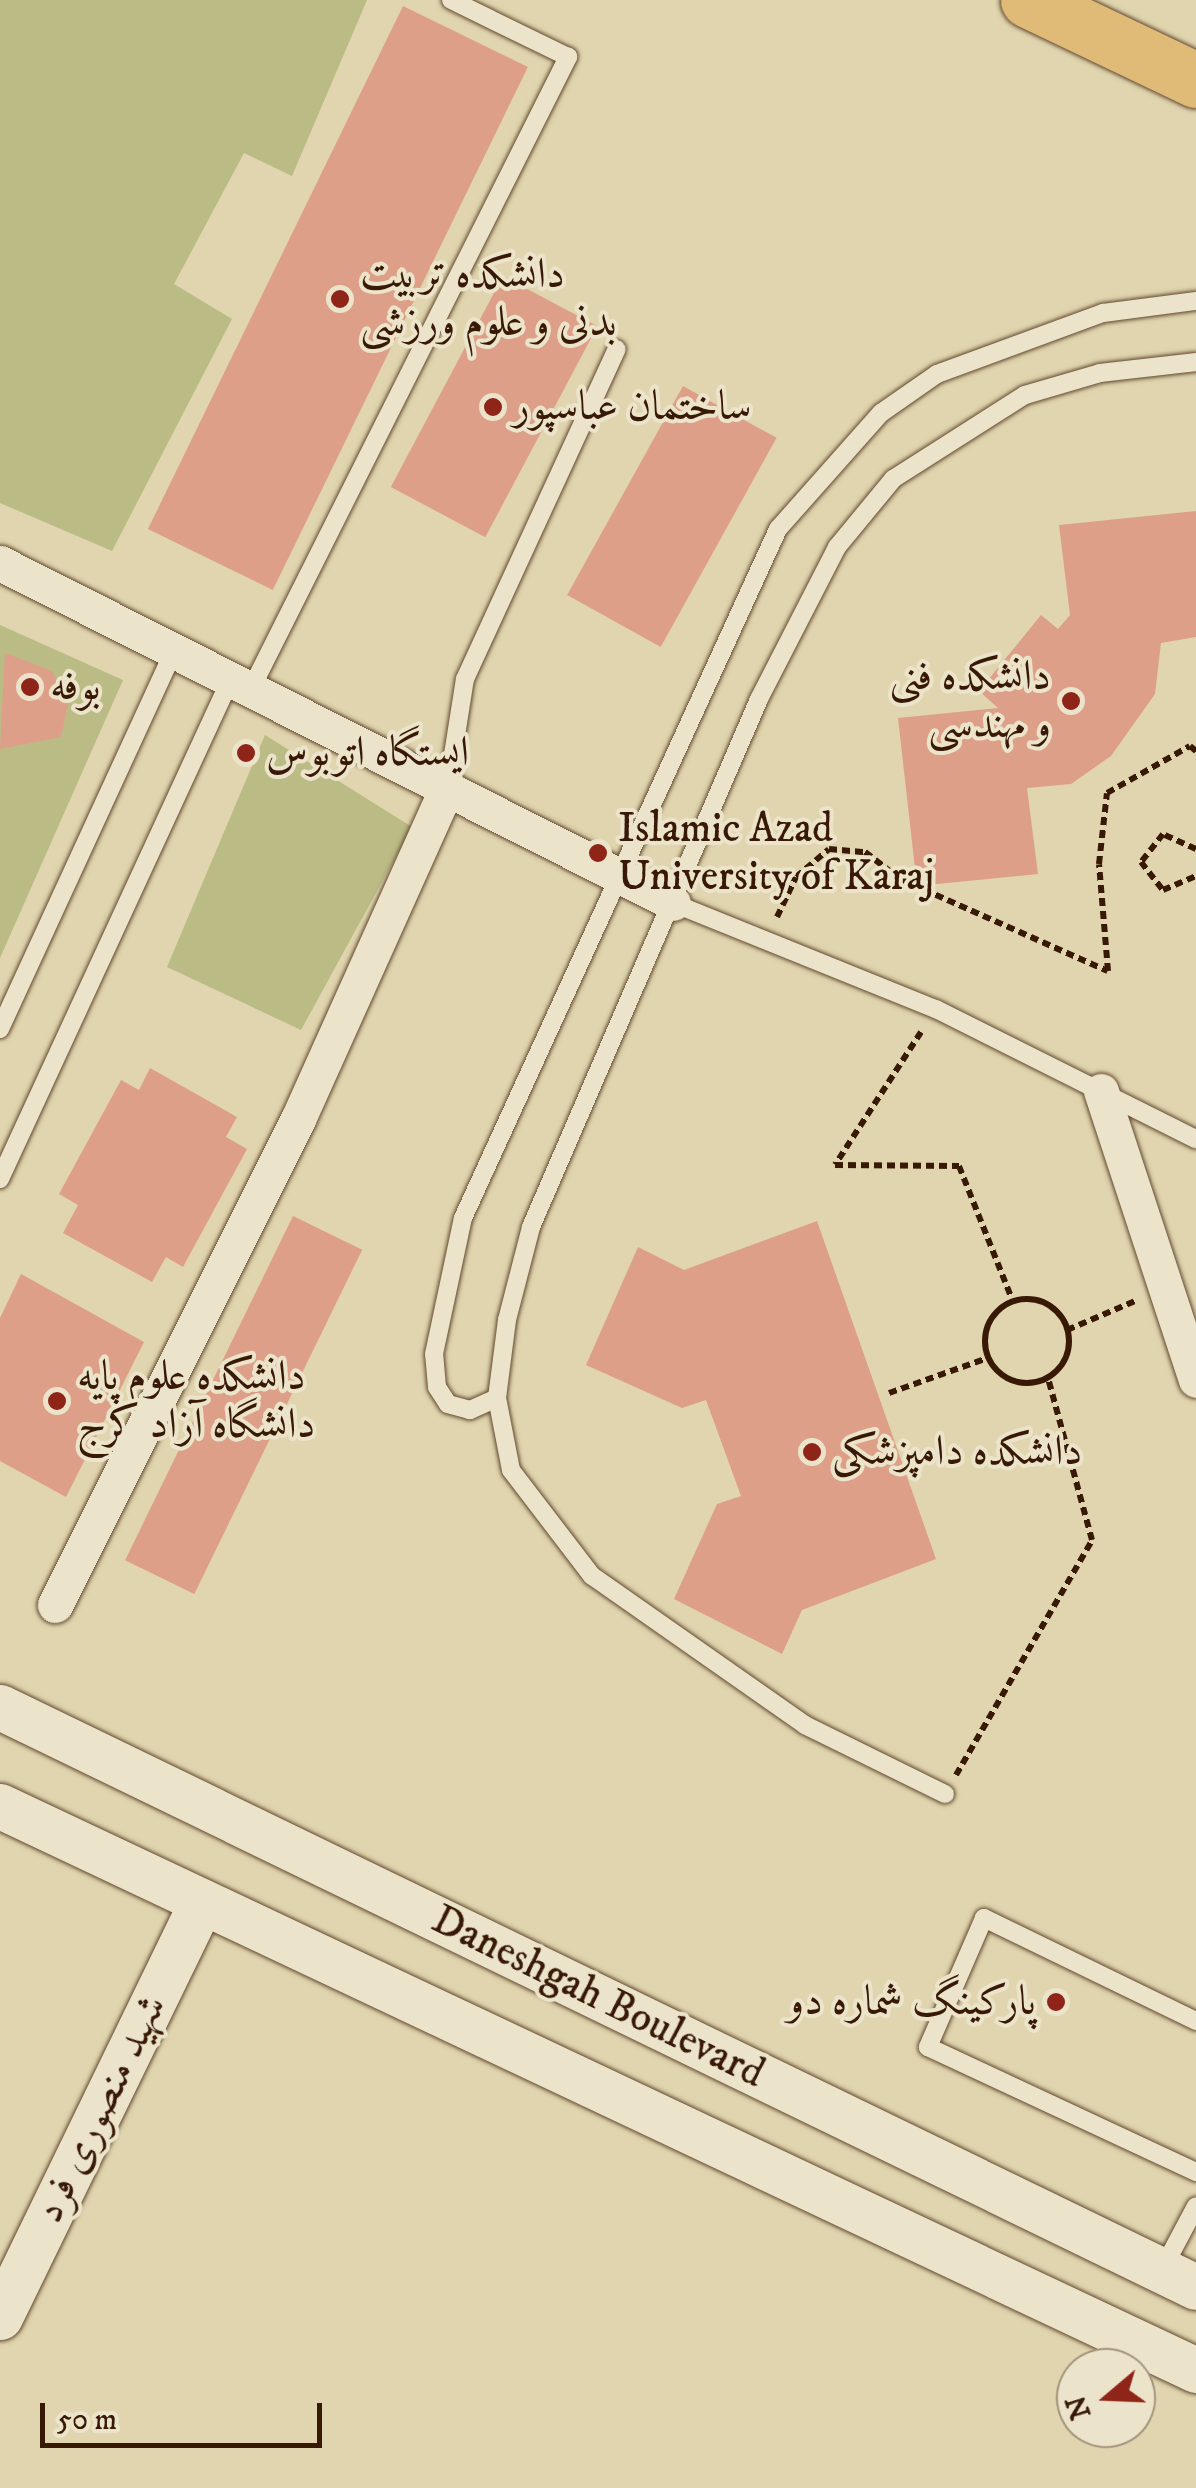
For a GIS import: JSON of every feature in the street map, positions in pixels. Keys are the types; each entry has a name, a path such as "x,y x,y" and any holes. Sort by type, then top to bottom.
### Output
{"main road":[{"path":"1028,0 1196,80"}],"street":[{"path":"0,562 243,681 673,904"},
{"path":"55,1605 298,1119 448,786"},
{"path":"1102,1091 1196,1380"},
{"name":"Daneshgah Boulevard","path":"0,1707 1179,2278"},
{"name":"Daneshgah Boulevard","path":"0,1806 1196,2370"},
{"name":"شهید منصوری فرد","path":"0,2317 202,1901"}],"lane":[{"path":"0,1180 243,681 568,58 451,0"},
{"path":"497,1398 470,1410 448,1404 437,1388 444,1293 463,1218 778,529 880,413 938,374 1020,339 1103,313 1196,301"},
{"path":"448,786 465,678 617,348"},
{"path":"946,1794 805,1725 592,1576 512,1470 497,1398 532,1227 759,700 838,546 893,479 1025,395 1196,362"},
{"path":"0,1029 175,647"},
{"path":"673,904 936,1010 1196,1139"},
{"path":"1196,2020 984,1918 928,2047 1196,2172"},
{"path":"1179,2278 1196,2206"}],"path":[{"path":"766,940 796,877 829,849 864,852 900,879 1108,971 1098,864 1107,793 1190,746 1196,751"},
{"path":"1195,844 1163,834 1141,862 1163,890 1196,876"},
{"path":"936,1010 835,1165 959,1166 1013,1302"},
{"path":"1067,1330 1164,1288"},
{"path":"1013,1302 1052,1308 1067,1330 1066,1358 1048,1378 1007,1378 988,1358 992,1318 1013,1302"},
{"path":"889,1393 988,1358"},
{"path":"946,1794 1092,1540 1048,1378"}],"green space":[{"path":"0,0 367,0 292,176 244,153 174,284 232,319 112,551 0,503"},
{"path":"0,625 123,680 0,958"},
{"path":"265,735 412,827 301,1030 167,967"}],"building":[{"name":"دانشکده تربیت بدنی و علوم ورزشی","path":"403,6 528,67 273,590 148,529"},
{"name":"ساختمان عباسپور","path":"503,276 597,326 485,537 391,487"},
{"path":"683,386 777,438 661,647 567,595"},
{"name":"دانشکده فنی و مهندسی","path":"1196,511 1196,637 1161,643 1155,694 1111,756 1071,784 1027,788 1038,874 917,886 898,718 998,708 979,691 1041,615 1058,629 1070,615 1059,525"},
{"name":"بوفه","path":"5,653 52,671 68,704 61,737 0,749"},
{"name":"دانشکده علوم پایه دانشگاه آزاد کرج","path":"150,1068 237,1117 226,1137 247,1149 183,1267 166,1257 152,1282 63,1233 78,1205 59,1194 121,1080 139,1090"},
{"path":"293,1216 362,1250 194,1594 125,1560"},
{"name":"دانشکده دامپزشکی","path":"817,1221 936,1559 802,1610 782,1654 674,1599 717,1504 741,1496 706,1400 682,1408 586,1365 638,1247 684,1270"},
{"name":"دانشکده علوم پایه دانشگاه آزاد کرج","path":"21,1274 144,1342 66,1497 0,1461 0,1318"}],"place":[{"name":"دانشکده تربیت بدنی و علوم ورزشی","path":"340,299"},
{"name":"ساختمان عباسپور","path":"493,407"},
{"name":"بوفه","path":"30,687"},
{"name":"دانشکده فنی و مهندسی","path":"1071,701"},
{"name":"ایستگاه اتوبوس","path":"246,753"},
{"name":"Islamic Azad University of Karaj","path":"598,853"},
{"name":"دانشکده علوم پایه دانشگاه آزاد کرج","path":"57,1401"},
{"name":"دانشکده دامپزشکی","path":"812,1452"},
{"name":"پارکینگ شماره دو","path":"1056,2002"}]}
